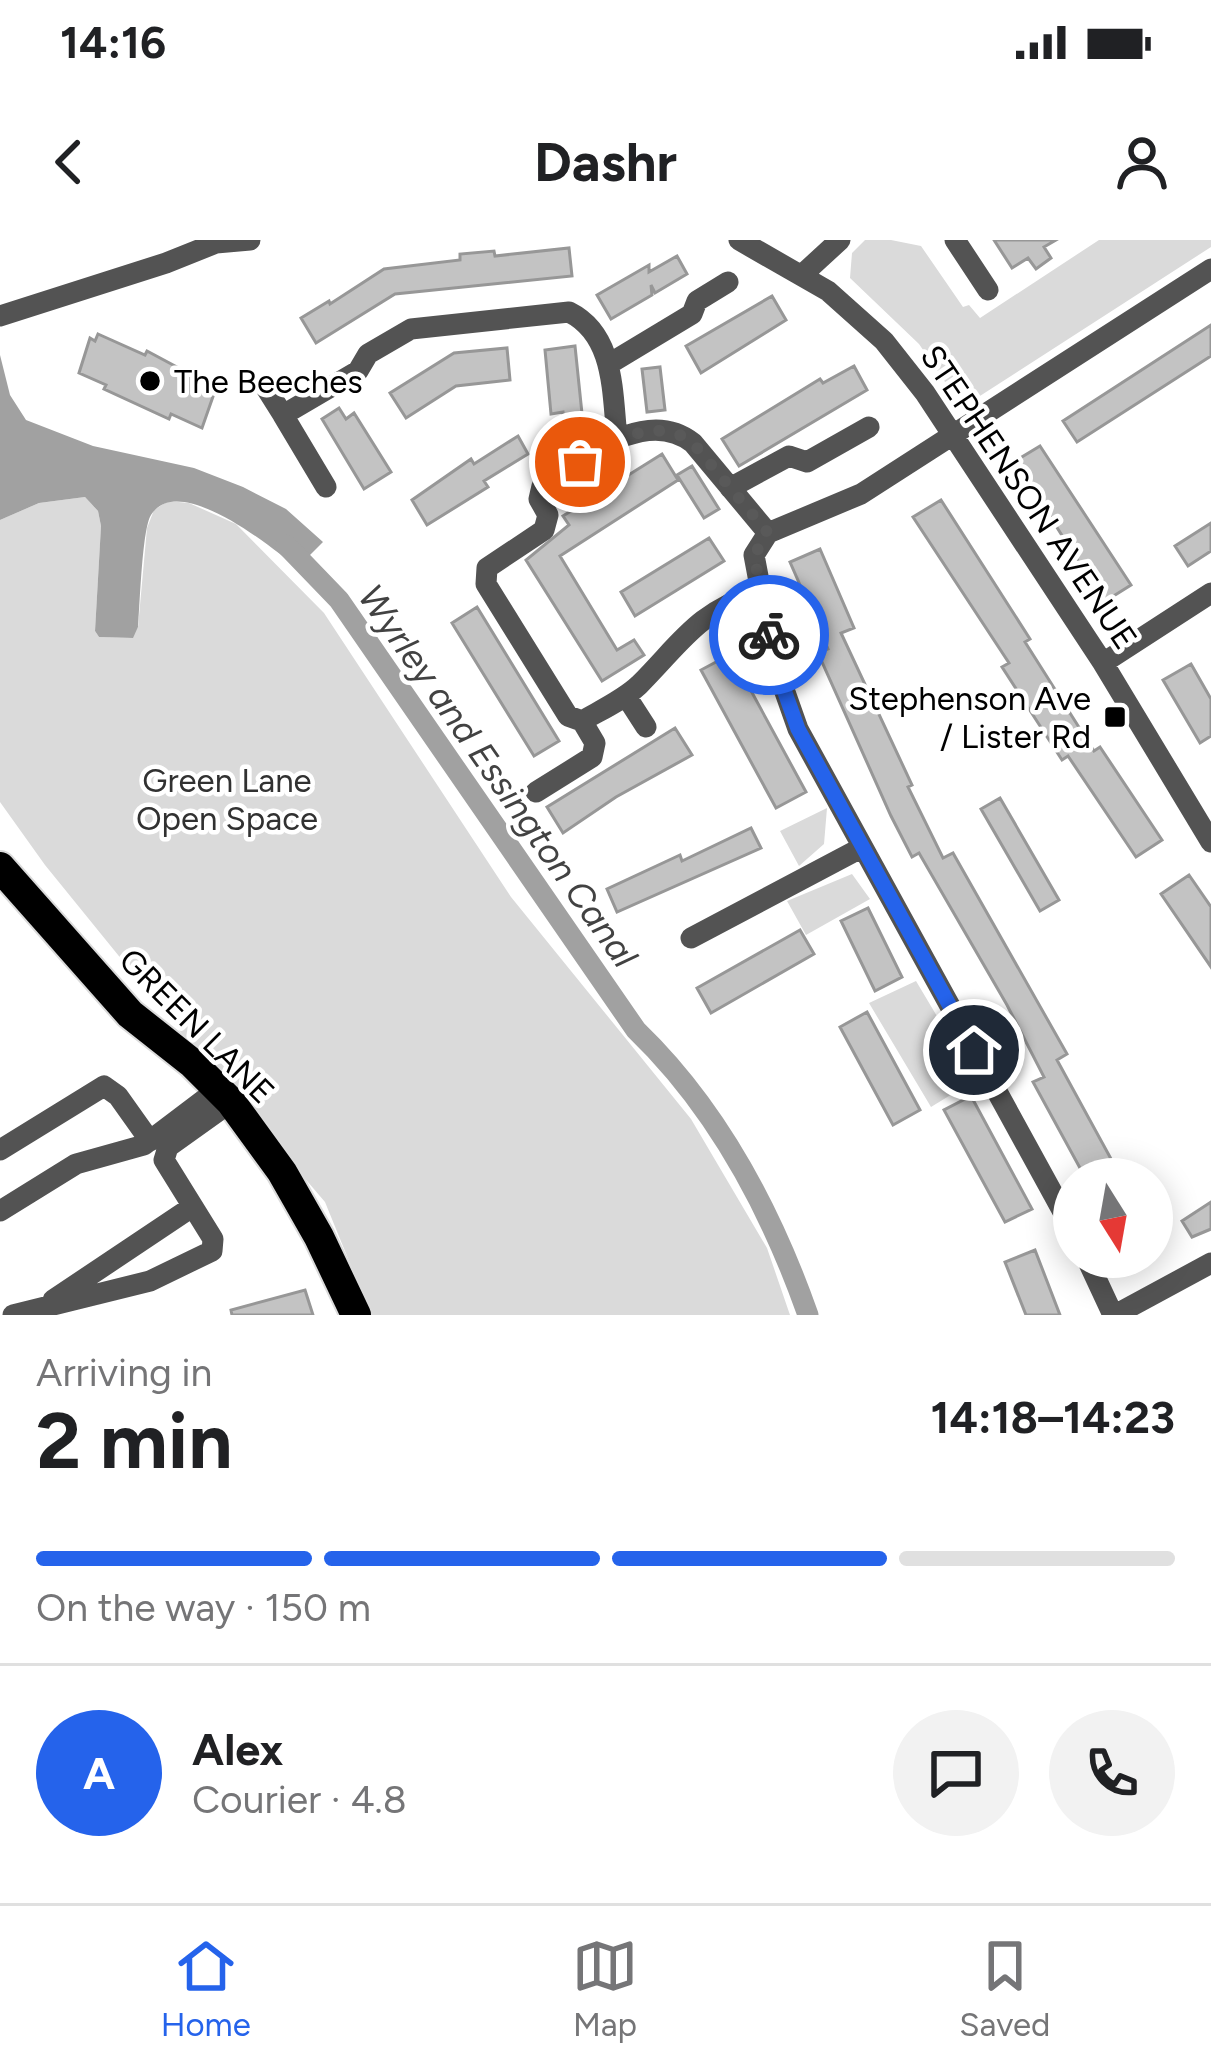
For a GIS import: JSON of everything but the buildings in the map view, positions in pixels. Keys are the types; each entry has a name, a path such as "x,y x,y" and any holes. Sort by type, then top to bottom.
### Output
{"highway":[{"name":"GREEN LANE","path":"2,877 130,1014 224,1095 282,1172 356,1315"}],"street":[{"path":"4,315 217,242 250,240"},
{"name":"STEPHENSON AVENUE","path":"739,240 777,248 884,341 1103,663 1211,842"},
{"path":"803,274 840,240"},
{"path":"955,240 988,290"},
{"path":"1053,1194 798,729 774,662 754,555 768,533 861,494 1211,269"},
{"path":"609,364 692,314 697,301 728,282"},
{"path":"283,416 358,371 368,354 411,329 569,312 586,320 609,364 617,437"},
{"path":"266,388 326,487"},
{"path":"730,488 789,456 807,462 869,427"},
{"path":"536,792 592,757 595,743 582,721 568,716 486,584 487,568 544,530 548,515 539,499 542,486 617,437 664,430 681,434 768,533"},
{"path":"582,721 626,696 689,629 759,592"},
{"path":"1103,663 1211,593"},
{"path":"626,696 646,728"},
{"path":"691,938 861,848"},
{"path":"0,1150 104,1086 118,1096 150,1141"},
{"path":"0,1211 76,1164 123,1154 150,1141 224,1095"},
{"path":"13,1315 150,1281 208,1254 213,1239 165,1165 165,1153 224,1095"},
{"path":"40,1308 192,1207"},
{"path":"1096,1278 1114,1315 1211,1262"}],"green space":[{"path":"865,240 921,246 963,307 969,305 980,318 1099,240 1211,240 1211,247 969,403 956,398 919,344 850,278 852,253"},
{"name":"Green Lane Open Space","path":"85,497 98,511 101,526 95,631 99,637 132,638 138,627 147,528 154,510 168,501 189,503 236,524 324,613 511,897 691,1119 767,1248 790,1315 371,1315 325,1202 200,1056 45,865 0,802 0,520 39,503"},
{"path":"827,808 824,844 799,866 780,831"},
{"path":"852,874 870,899 806,935 787,901"},
{"path":"916,981 975,1080 931,1107 869,1003"}],"shaded area":[{"path":"0,355 10,395 26,420 93,446 194,468 243,487 286,509 323,542 297,568 225,517 182,502 164,504 148,523 133,638 99,637 95,631 98,511 85,497 39,503 0,520"}],"waterway":[{"name":"Wyrley and Essington Canal","path":"286,545 339,600 636,1030 716,1127 759,1199 808,1315"}],"way so far":[{"path":"580,462 617,437 664,430 693,443 768,533 754,555 769,635"}],"place":[{"name":"The Beeches","path":"150,381"},
{"name":"Stephenson Ave / Lister Rd","path":"1115,717"}],"route":[{"path":"769,635 798,729 974,1050"}]}
